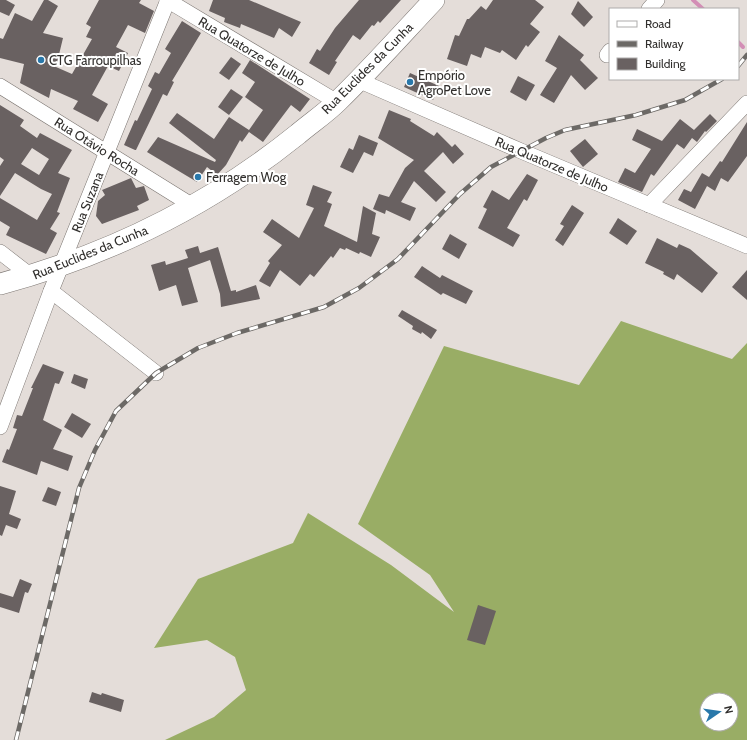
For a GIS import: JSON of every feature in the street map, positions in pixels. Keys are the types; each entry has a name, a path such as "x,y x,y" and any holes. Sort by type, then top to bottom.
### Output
{"main road":[{"name":"Rua Euclides da Cunha","path":"0,284 61,266 129,239 193,206 247,174 337,102 434,0"}],"street":[{"name":"Rua Quatorze de Julho","path":"168,0 337,102"},
{"name":"Rua Suzana","path":"0,427 51,291 168,0"},
{"path":"650,8 657,0"},
{"name":"Rua Quatorze de Julho","path":"358,80 747,246"},
{"name":"Rua Otávio Rocha","path":"0,86 193,206"},
{"path":"649,205 747,103"},
{"path":"0,252 31,276"},
{"path":"51,291 156,373"}],"green space":[{"path":"621,321 732,359 747,343 747,740 165,740 214,717 246,690 235,657 207,640 154,648 198,579 293,543 308,513 391,565 454,612 430,575 358,524 444,346 579,385"}],"building":[{"path":"0,0 6,0 15,5 9,16 0,12"},
{"path":"44,0 48,0 58,6 43,33 63,38 56,67 72,74 92,39 86,37 91,27 86,24 99,0 141,0 139,3 154,11 145,33 128,25 116,47 128,53 119,71 108,66 92,95 108,104 98,122 73,109 78,101 51,89 49,98 20,83 24,64 0,58 0,38 3,39 15,13 32,21"},
{"path":"213,0 249,0 301,22 292,37 279,28 274,38 241,24 240,28 224,22 225,18 209,11"},
{"path":"359,0 401,0 380,23 378,21 374,26 372,25 360,40 353,35 335,61 337,62 329,75 309,63 317,49 320,51 335,28"},
{"path":"493,0 535,0 544,7 530,24 540,32 528,47 526,45 516,60 502,50 500,53 485,47 481,58 471,54 467,66 447,59 455,35 459,36 467,19 469,19 481,6 486,10"},
{"path":"578,1 593,17 584,27 571,14"},
{"path":"182,21 201,33 172,81 174,82 167,96 163,94 135,150 124,145 135,120 137,121 152,89 148,86 155,72 159,74 171,53 165,49"},
{"path":"559,35 584,55 580,60 598,78 585,90 571,75 554,103 540,95 557,68 545,61"},
{"path":"231,57 241,64 229,80 219,73"},
{"path":"250,60 310,99 300,112 291,105 263,142 249,132 242,142 240,140 226,165 217,175 207,167 197,182 147,152 158,137 215,162 216,160 169,123 177,113 214,139 229,117 249,130 263,110 245,97 255,82 242,73"},
{"path":"410,73 439,86 433,100 404,87"},
{"path":"518,76 535,85 526,101 510,92"},
{"path":"231,89 243,97 229,115 218,107"},
{"path":"0,105 24,120 20,126 37,138 40,133 72,150 58,173 70,178 57,212 60,213 50,229 57,233 46,254 6,235 10,227 0,221 0,198 37,220 52,194 15,173 0,196 0,166 4,160 0,157","holes":["32,148 49,159 39,175 21,164"]},
{"path":"389,110 411,119 410,121 434,136 437,132 452,147 455,144 464,154 453,164 443,152 424,171 446,192 436,202 414,181 401,202 416,208 410,221 386,210 385,214 373,209 379,194 389,197 405,168 414,160 378,138"},
{"path":"710,114 717,121 706,132 705,131 697,142 692,138 684,149 677,144 654,176 651,174 642,192 618,182 625,168 635,173 651,149 632,140 637,129 662,141 680,119 694,130"},
{"path":"747,122 747,156 728,182 721,178 715,191 707,186 695,209 678,200 684,189 691,192 702,173 709,177 720,161 722,162"},
{"path":"359,135 378,143 373,156 364,152 353,173 340,167 349,148 353,150"},
{"path":"585,139 598,154 583,167 570,151"},
{"path":"527,174 538,180 527,201 524,199 507,228 520,235 513,247 478,228 487,209 483,207 492,190 509,200"},
{"path":"131,178 136,188 144,186 149,200 137,206 139,210 102,224 96,216 98,201 105,195 102,190"},
{"path":"313,185 332,192 327,202 332,204 324,226 357,242 363,206 376,213 372,234 380,237 371,257 360,252 359,254 346,248 345,250 340,248 333,258 331,256 314,277 310,274 300,286 280,270 270,287 259,281 270,263 268,261 282,245 263,232 272,219 299,238 314,208 306,205"},
{"path":"572,205 584,213 563,246 555,240 564,226 560,224"},
{"path":"618,218 637,231 627,245 609,233"},
{"path":"450,234 467,244 459,259 442,249"},
{"path":"657,238 677,248 679,244 690,249 718,273 702,293 677,274 674,280 663,274 664,272 645,263"},
{"path":"198,246 200,253 218,247 231,291 236,290 236,292 256,285 260,299 221,307 220,294 210,260 188,268 198,302 182,306 176,285 159,291 151,265 165,261 166,265 188,258 185,250"},
{"path":"422,266 440,278 442,275 473,291 466,304 443,293 441,295 414,277"},
{"path":"747,270 747,300 732,287"},
{"path":"402,310 437,330 431,339 422,332 421,334 412,329 413,326 398,316"},
{"path":"43,364 64,372 59,384 55,383 43,420 62,430 53,449 73,456 68,471 41,461 37,475 2,462 7,449 9,450 17,429 13,428 17,415 22,416 33,388 31,388"},
{"path":"74,374 88,379 85,389 71,383"},
{"path":"72,413 91,424 82,438 64,427"},
{"path":"0,486 16,491 9,514 21,519 17,529 6,525 2,536 0,535"},
{"path":"48,487 61,492 56,506 42,501"},
{"path":"20,579 32,584 28,593 25,592 19,613 0,607 0,593 13,597"},
{"path":"478,605 496,611 485,645 467,640"},
{"path":"92,692 101,695 102,693 124,700 121,712 89,702"}],"waterway":[{"path":"693,0 702,8"},
{"path":"739,43 743,47"}],"railway":[{"path":"739,65 747,55"},
{"path":"16,740 79,488 95,450 116,411 156,373 198,348 237,333 324,307 359,288 398,259 460,194 491,167 546,138 565,130 636,115 685,100 720,80"}],"place":[{"name":"CTG Farroupilhas","path":"41,60"},
{"name":"Empório AgroPet Love","path":"410,82"},
{"name":"Ferragem Wog","path":"198,177"}]}
